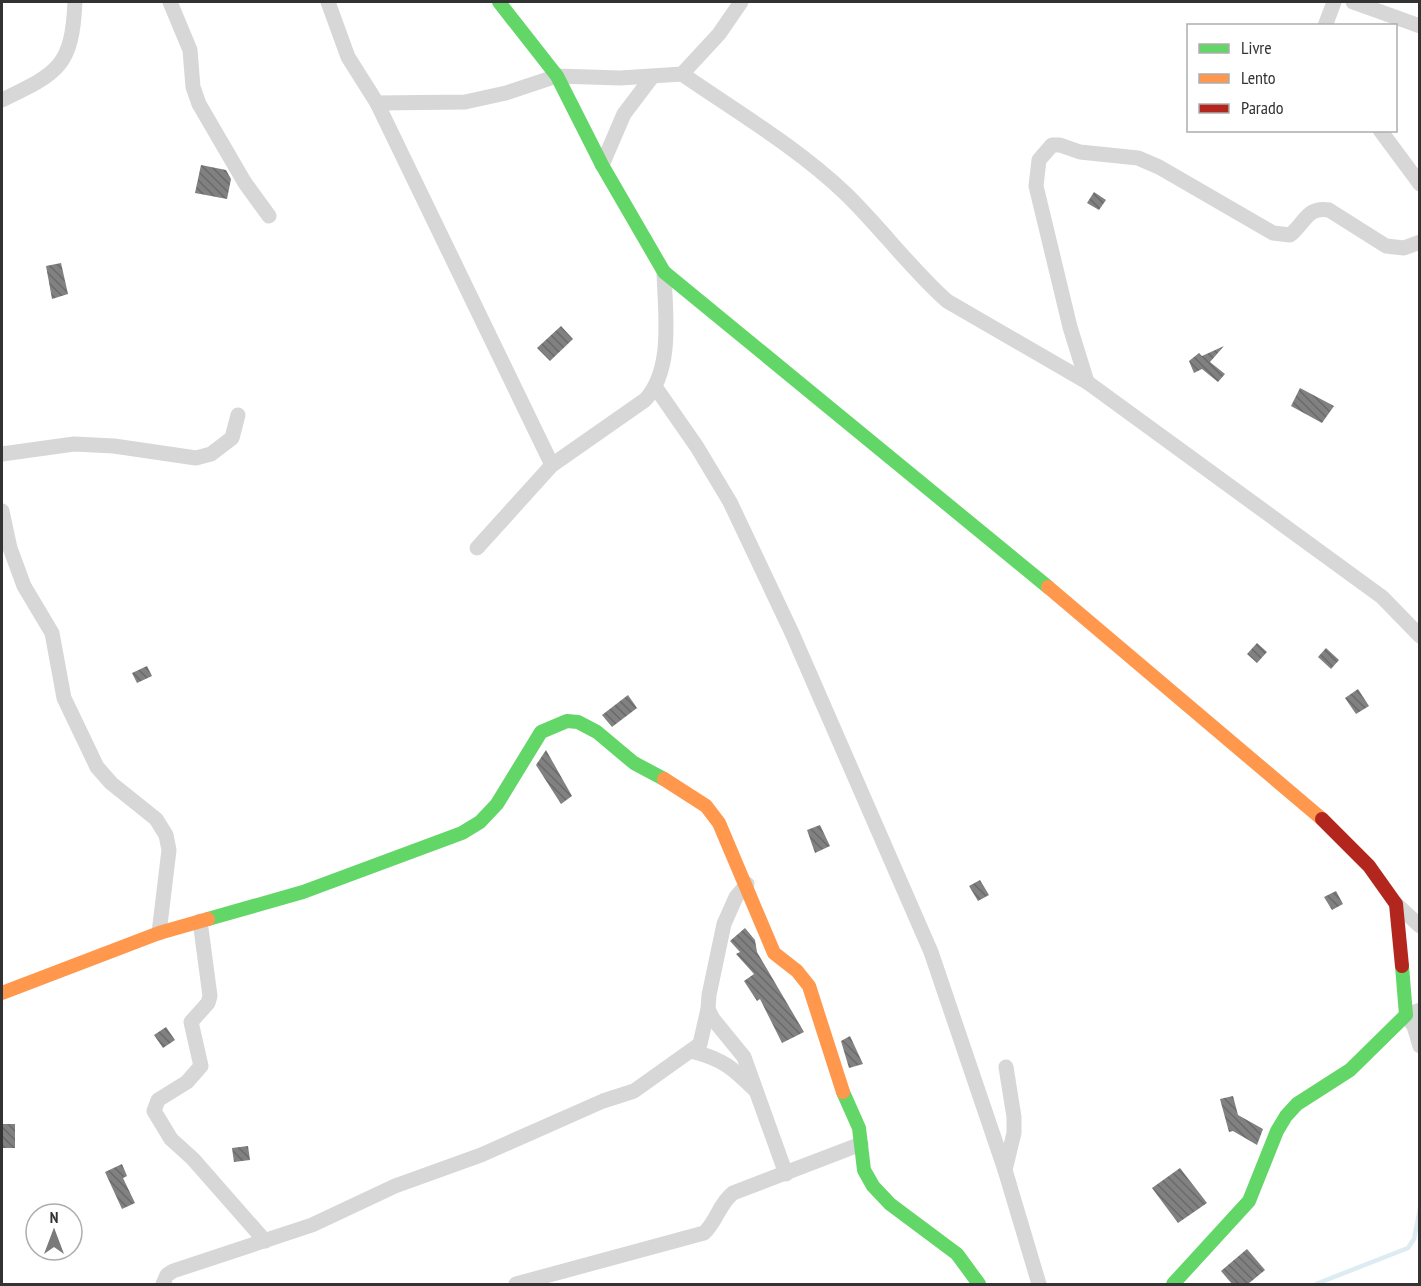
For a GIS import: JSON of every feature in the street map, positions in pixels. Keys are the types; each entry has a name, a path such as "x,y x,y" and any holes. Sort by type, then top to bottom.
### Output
{"street":[{"path":"2,100 54,72 64,59 70,46 75,2"},
{"path":"170,2 190,50 193,87 199,104 245,183 268,216"},
{"path":"328,2 348,57 377,102 552,465"},
{"path":"499,2 556,76 602,165 664,272 1144,666 1334,829 1369,866 1396,904 1419,926"},
{"path":"682,74 718,34 741,2"},
{"path":"1326,24 1334,2"},
{"path":"1353,2 1419,26"},
{"path":"377,102 465,102 506,93 556,76 652,77 682,74 812,166 846,194 930,286 947,301 1087,382 1382,597 1419,636"},
{"path":"602,165 624,114 652,77"},
{"path":"1381,132 1419,184"},
{"path":"1087,382 1070,327 1036,186 1039,159 1052,145 1060,145 1080,152 1138,158 1159,167 1273,233 1290,235 1312,210 1318,208 1329,210 1386,246 1404,248 1419,242"},
{"path":"477,548 552,465 645,400 656,388 661,373 664,332 664,272"},
{"path":"656,388 730,502 792,633 931,952 1005,1170 1039,1284"},
{"path":"2,454 74,444 114,446 196,458 211,454 232,438 238,415"},
{"path":"2,511 10,548 24,586 52,633 64,698 97,767 111,783 156,819 166,835 169,850 159,933"},
{"path":"2,993 159,933 303,892 462,832 489,813 541,732 567,721 578,722 597,732 634,763 692,795 706,806 719,823 747,884 774,953 797,971 809,986 846,1104 859,1128 864,1170 873,1186 890,1204 957,1254 979,1284"},
{"path":"163,1284 167,1275 172,1271 312,1225 395,1186 480,1155 603,1101 634,1091 691,1051 704,1036 708,994 724,924 736,897 747,884"},
{"path":"1396,904 1419,1046"},
{"path":"200,921 210,996 208,1004 191,1022 201,1066 186,1082 158,1100 154,1111 171,1139 193,1159 265,1241"},
{"path":"708,1009 713,1019 744,1057 786,1174"},
{"path":"1173,1284 1249,1201 1277,1131 1291,1110 1350,1070 1413,1013"},
{"path":"691,1051 729,1064 758,1093"},
{"path":"1005,1170 1014,1133 1014,1117 1006,1067"},
{"path":"516,1284 704,1233 710,1227 724,1200 733,1193 861,1144"}],"building":[{"path":"201,165 226,170 231,179 227,199 195,193"},
{"path":"1094,192 1106,200 1099,210 1087,203"},
{"path":"61,263 68,294 52,299 46,266"},
{"path":"561,326 573,339 550,361 537,348"},
{"path":"1224,346 1210,362 1225,374 1218,382 1202,369 1194,373 1189,361 1199,353 1202,356"},
{"path":"1300,388 1334,406 1322,423 1291,406"},
{"path":"1257,643 1267,652 1257,663 1247,654"},
{"path":"1326,648 1339,660 1331,669 1318,657"},
{"path":"147,666 152,676 137,683 132,673"},
{"path":"1358,689 1369,706 1356,714 1345,698"},
{"path":"628,695 637,708 612,727 602,715"},
{"path":"546,750 572,796 561,804 536,765"},
{"path":"820,825 830,846 815,853 807,830"},
{"path":"980,880 989,895 978,901 969,886"},
{"path":"1336,891 1343,904 1332,910 1324,897"},
{"path":"745,928 755,940 757,952 804,1032 782,1043 760,999 757,1001 744,981 754,974 736,954 740,952 730,941"},
{"path":"166,1027 175,1040 163,1048 154,1035"},
{"path":"850,1036 863,1064 849,1068 841,1041"},
{"path":"1233,1096 1238,1115 1263,1129 1257,1145 1233,1131 1229,1132 1220,1099"},
{"path":"3,1124 15,1124 15,1148 3,1148"},
{"path":"248,1146 250,1160 234,1162 232,1148"},
{"path":"122,1164 127,1176 123,1178 135,1203 122,1209 105,1172"},
{"path":"1180,1168 1207,1203 1178,1223 1152,1188"},
{"path":"1247,1249 1265,1270 1248,1284 1232,1284 1221,1271"}],"waterway":[{"path":"1316,1284 1408,1248 1414,1239 1420,1209"}],"traffic: fast":[{"path":"499,2 557,76 602,165 664,272 1048,587"},
{"path":"208,919 303,892 462,833 480,822 497,804 541,732 567,721 578,722 597,732 634,763 664,779"},
{"path":"1173,1284 1249,1201 1277,1131 1286,1116 1297,1104 1350,1070 1406,1015 1402,966"},
{"path":"843,1092 859,1128 864,1170 873,1186 890,1204 957,1254 979,1284"}],"traffic: slow":[{"path":"1048,587 1322,819"},
{"path":"664,779 706,806 719,823 774,953 797,971 809,986 843,1092"},
{"path":"2,993 159,933 208,919"}],"traffic: jam":[{"path":"1322,819 1369,866 1396,904 1402,966"}]}
